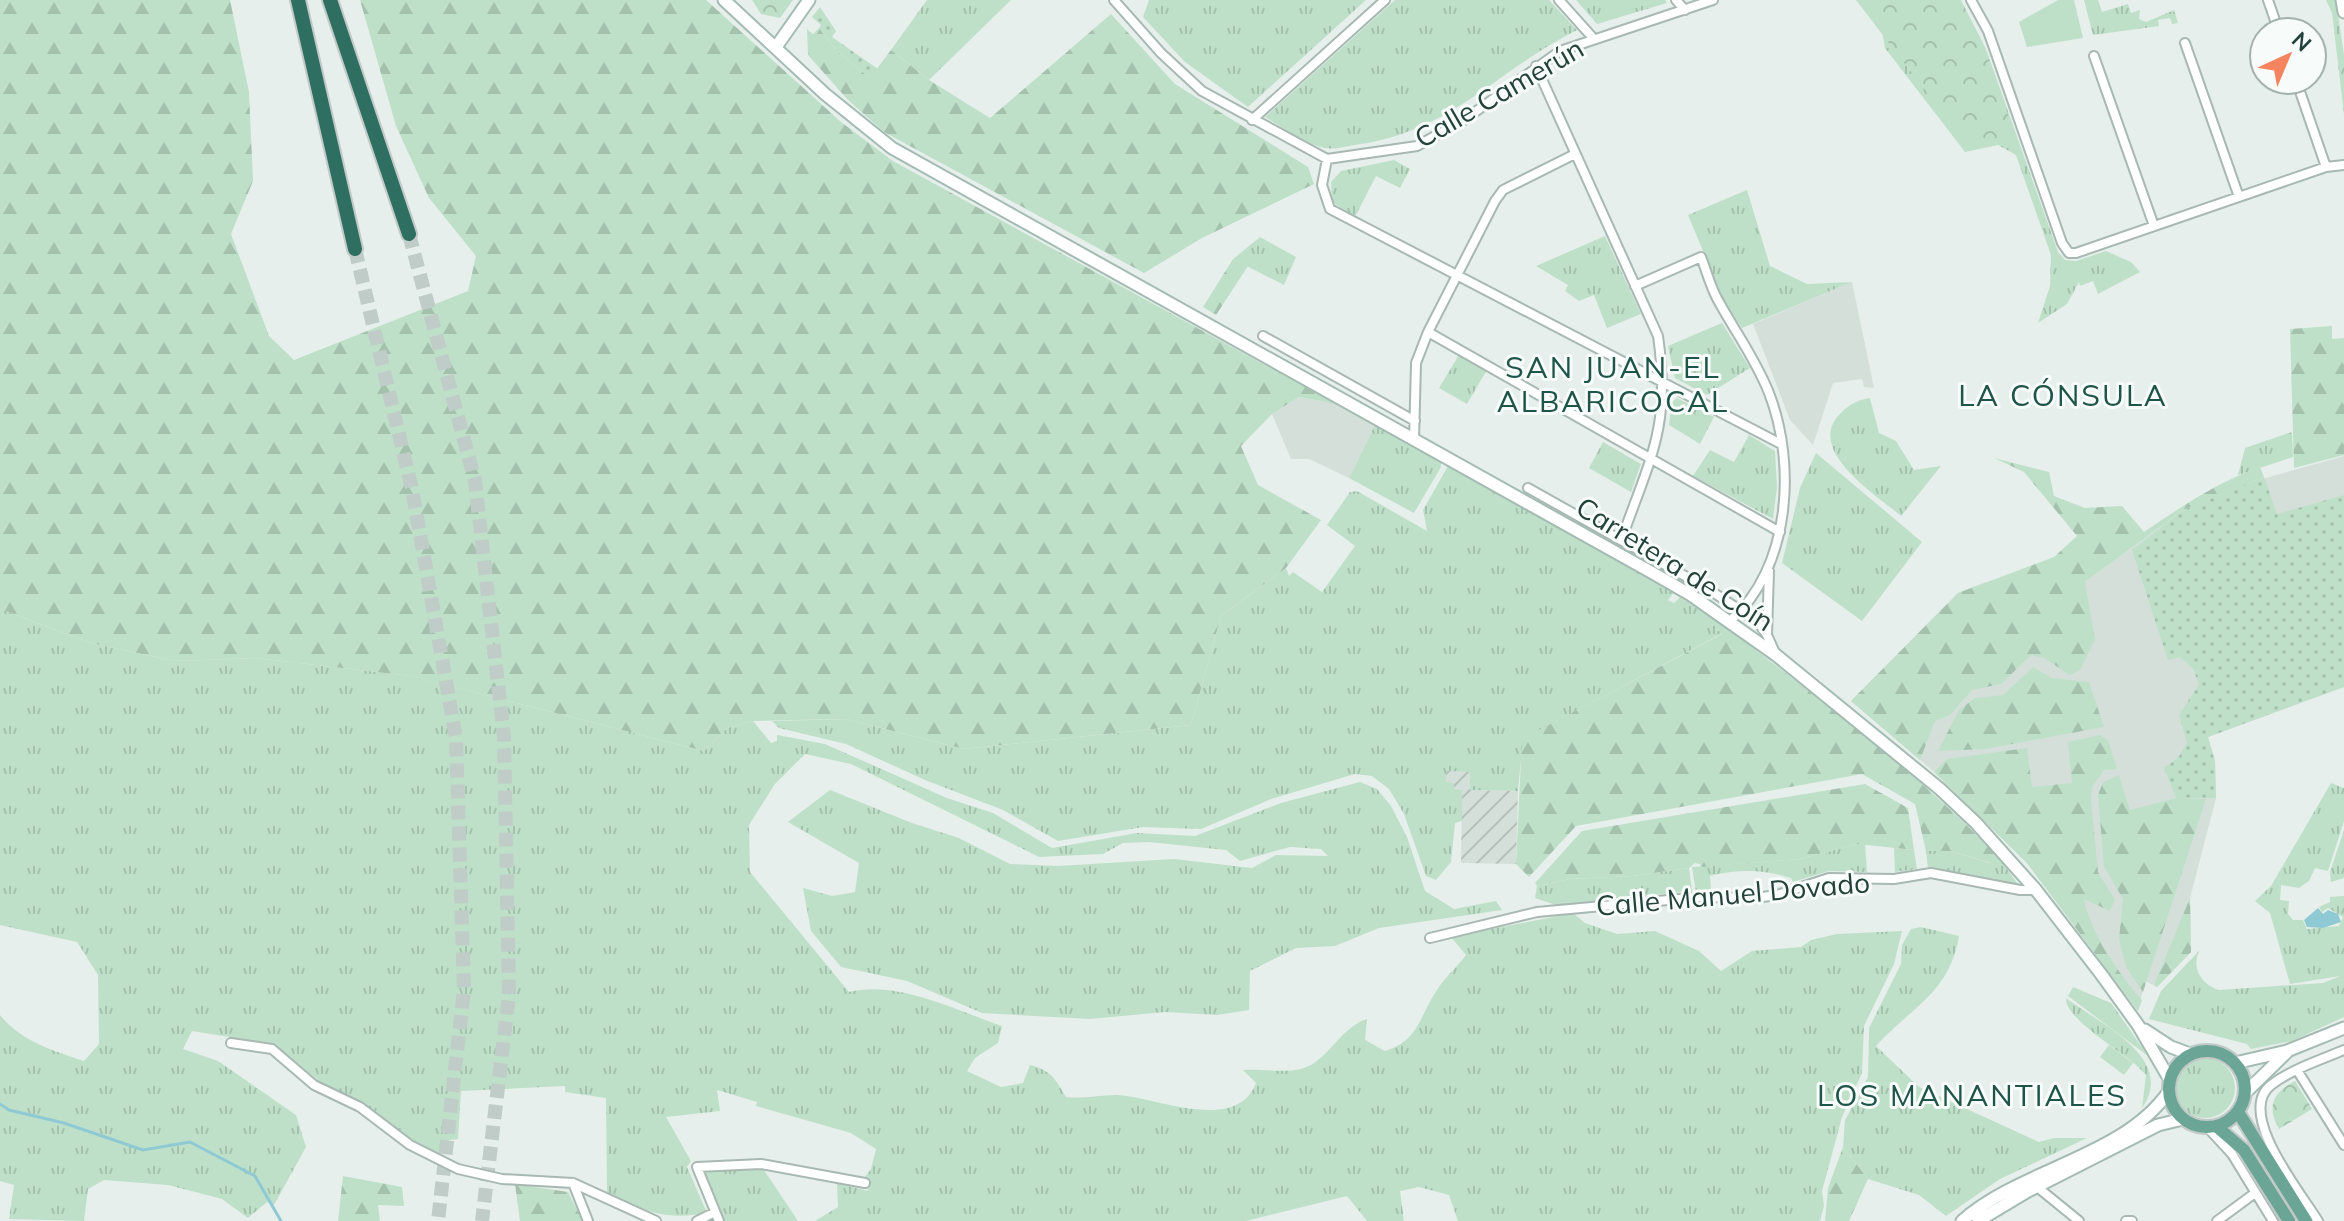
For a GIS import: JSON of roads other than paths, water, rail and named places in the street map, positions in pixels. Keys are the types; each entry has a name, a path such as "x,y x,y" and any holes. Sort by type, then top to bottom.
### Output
{"highway":[{"path":"298,0 355,249"},
{"path":"330,0 409,234"}],"main road":[{"path":"2212,1127 2238,1112 2245,1083 2235,1063 2214,1051 2190,1054 2177,1065 2169,1085 2176,1111 2183,1119 2212,1127 2244,1150 2289,1221"},
{"path":"2238,1112 2306,1221"}],"street":[{"name":"Carretera de Coín","path":"724,0 861,126 892,148 1651,572 1730,621 1776,655 1940,789 2005,854 2138,1025 2169,1085"},
{"path":"776,47 809,0"},
{"path":"1129,0 1117,4 1202,91 1327,159 1322,185 1330,209 1781,444"},
{"path":"1252,120 1385,0"},
{"path":"1559,0 1593,38"},
{"path":"1676,0 1685,10"},
{"name":"Calle Camerún","path":"1327,159 1417,146 1464,120 1560,51 1713,0"},
{"path":"1971,0 1988,31 2062,243 2069,253 2326,167 2344,165"},
{"path":"2342,0 2344,12"},
{"path":"2185,43 2239,197"},
{"path":"2094,56 2154,226"},
{"path":"1536,66 1658,336 1665,382 1662,423 1622,538"},
{"path":"2302,96 2326,167"},
{"path":"1414,440 1416,363 1428,332 1503,190 1575,154"},
{"path":"1635,286 1701,257 1717,299 1754,358 1771,397 1781,444 1784,492 1780,532 1769,566 1753,599 1730,621"},
{"path":"1428,332 1780,532"},
{"path":"1263,336 1415,421"},
{"name":"Carretera de Coín","path":"1528,488 1622,538 1742,611 1758,622 1767,635"},
{"path":"1769,566 1767,635 1776,655"},
{"name":"Calle Manuel Dovado","path":"1430,938 1537,912 1701,897 1755,898 1777,895 1829,878 1894,879 1931,873 2020,890 2036,890"},
{"name":"Carretera de Coín","path":"2138,1025 2171,1047 2190,1054"},
{"path":"2235,1063 2287,1051 2344,1028"},
{"path":"231,1043 272,1049 314,1085 360,1107 410,1145 458,1169 502,1179 573,1183 656,1221"},
{"path":"2318,1221 2275,1152 2260,1117 2260,1101 2269,1086 2344,1050"},
{"path":"2245,1093 2287,1051"},
{"path":"2297,1070 2344,1145"},
{"path":"1962,1221 1990,1199 2140,1124 2155,1112 2169,1085"},
{"path":"1978,1221 2036,1186 2158,1125 2183,1119"},
{"path":"2212,1127 2273,1221"},
{"path":"2252,1135 2275,1152"},
{"path":"697,1221 716,1217 697,1167 761,1164 865,1183"},
{"path":"573,1183 588,1221"},
{"path":"2036,1186 2079,1221"},
{"path":"2217,1221 2255,1193"}],"water":[{"path":"2318,908 2323,914 2328,910 2338,914 2341,922 2323,928 2307,927 2304,920"}],"waterway":[{"path":"0,1104 9,1110 64,1123 143,1150 190,1142 255,1176 281,1221"}],"tunnel":[{"path":"409,234 475,481 504,737 509,995 482,1221"},
{"path":"355,249 412,489 456,738 464,990 438,1221"}],"district":[{"name":"SAN JUAN-EL ALBARICOCAL","path":"1613,385"},
{"name":"LA CÓNSULA","path":"2063,396"},
{"name":"LOS MANANTIALES","path":"1972,1096"}]}
